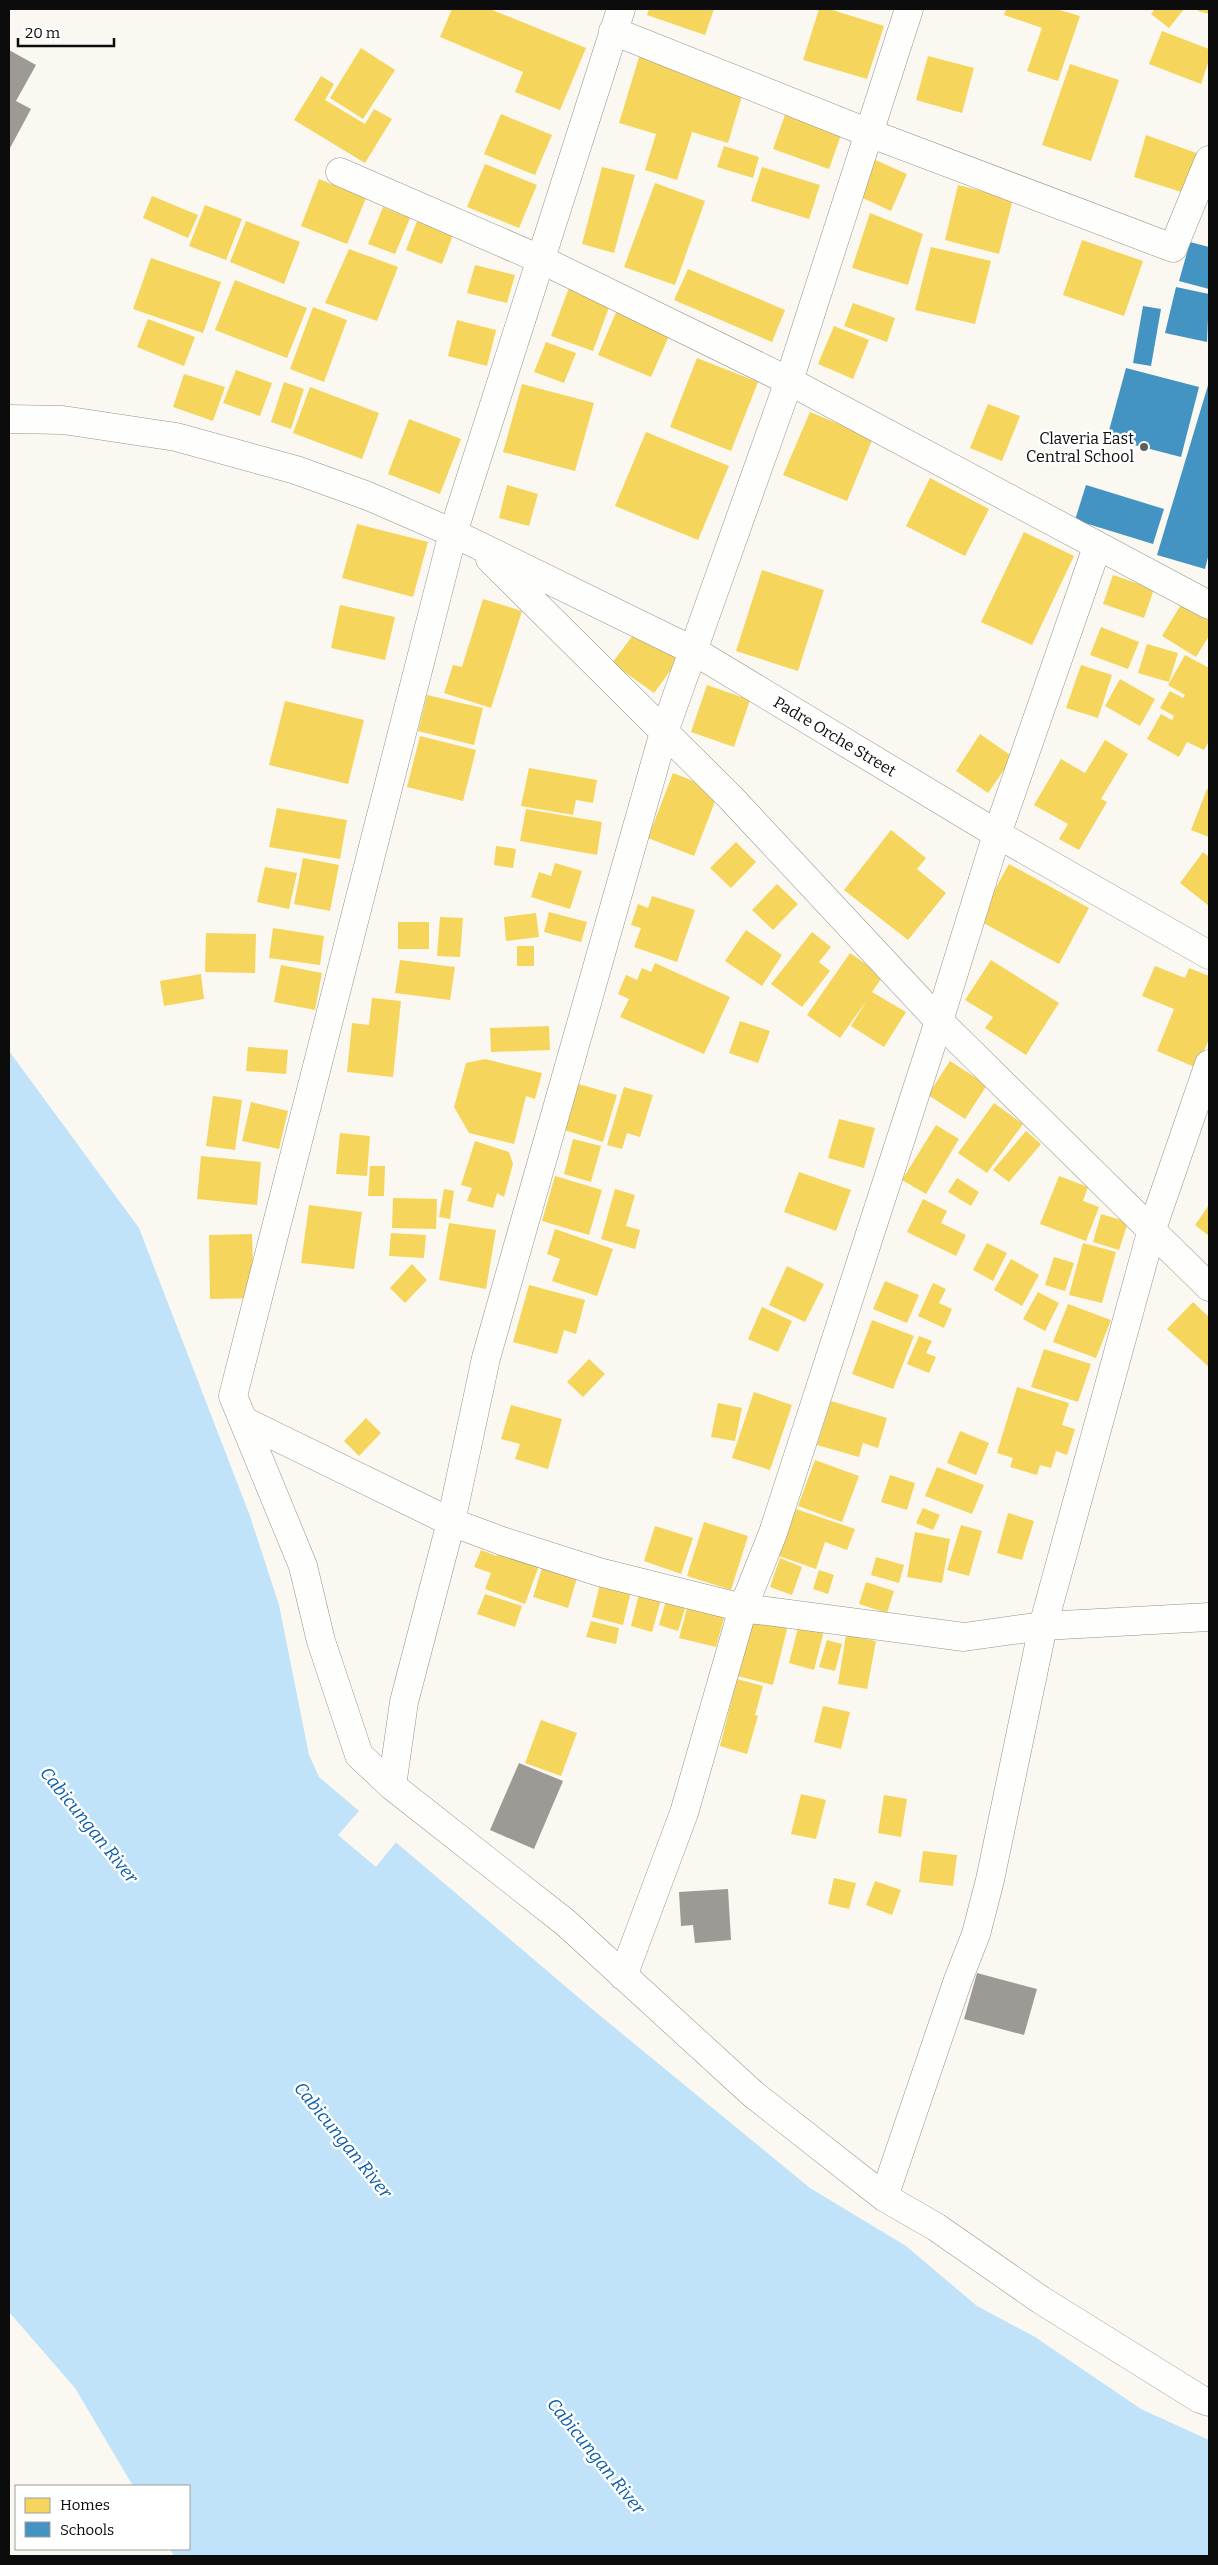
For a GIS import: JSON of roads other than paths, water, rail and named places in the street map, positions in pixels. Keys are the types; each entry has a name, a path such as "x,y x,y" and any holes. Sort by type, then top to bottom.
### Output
{"street":[{"path":"392,1786 404,1702 451,1522 486,1358 664,732 789,382 909,9"},
{"path":"1209,160 1173,248 869,133 617,20 542,260 463,538 233,1396 302,1566 322,1641 359,1755 392,1786 566,1923 752,2094 884,2197 936,2227 1120,2350 1200,2399 1209,2402"},
{"path":"340,172 542,260 789,382 1209,605"},
{"name":"Padre Orche Street","path":"9,419 62,420 176,437 296,470 368,496 463,538 694,651 997,834 1209,955"},
{"path":"463,538 731,798 939,1020 1152,1229 1209,1288"},
{"path":"623,1976 684,1813 743,1608 773,1533 939,1020 997,834 1097,547"},
{"path":"884,2197 958,1980 976,1934 990,1880 1043,1626 1152,1229 1209,1064"},
{"path":"244,1420 451,1522 502,1541 599,1572 743,1608 964,1636 1043,1626 1209,1617"}],"water":[{"name":"Cabicungan River","path":"9,1051 139,1228 250,1516 279,1605 309,1755 319,1777 592,2009 810,2188 906,2246 977,2306 1035,2337 1141,2409 1209,2440 1209,2556 174,2556 171,2550 190,2550 190,2485 132,2485 75,2388 9,2312"}],"place":[{"name":"Claveria East Central School","path":"1144,447"}]}
